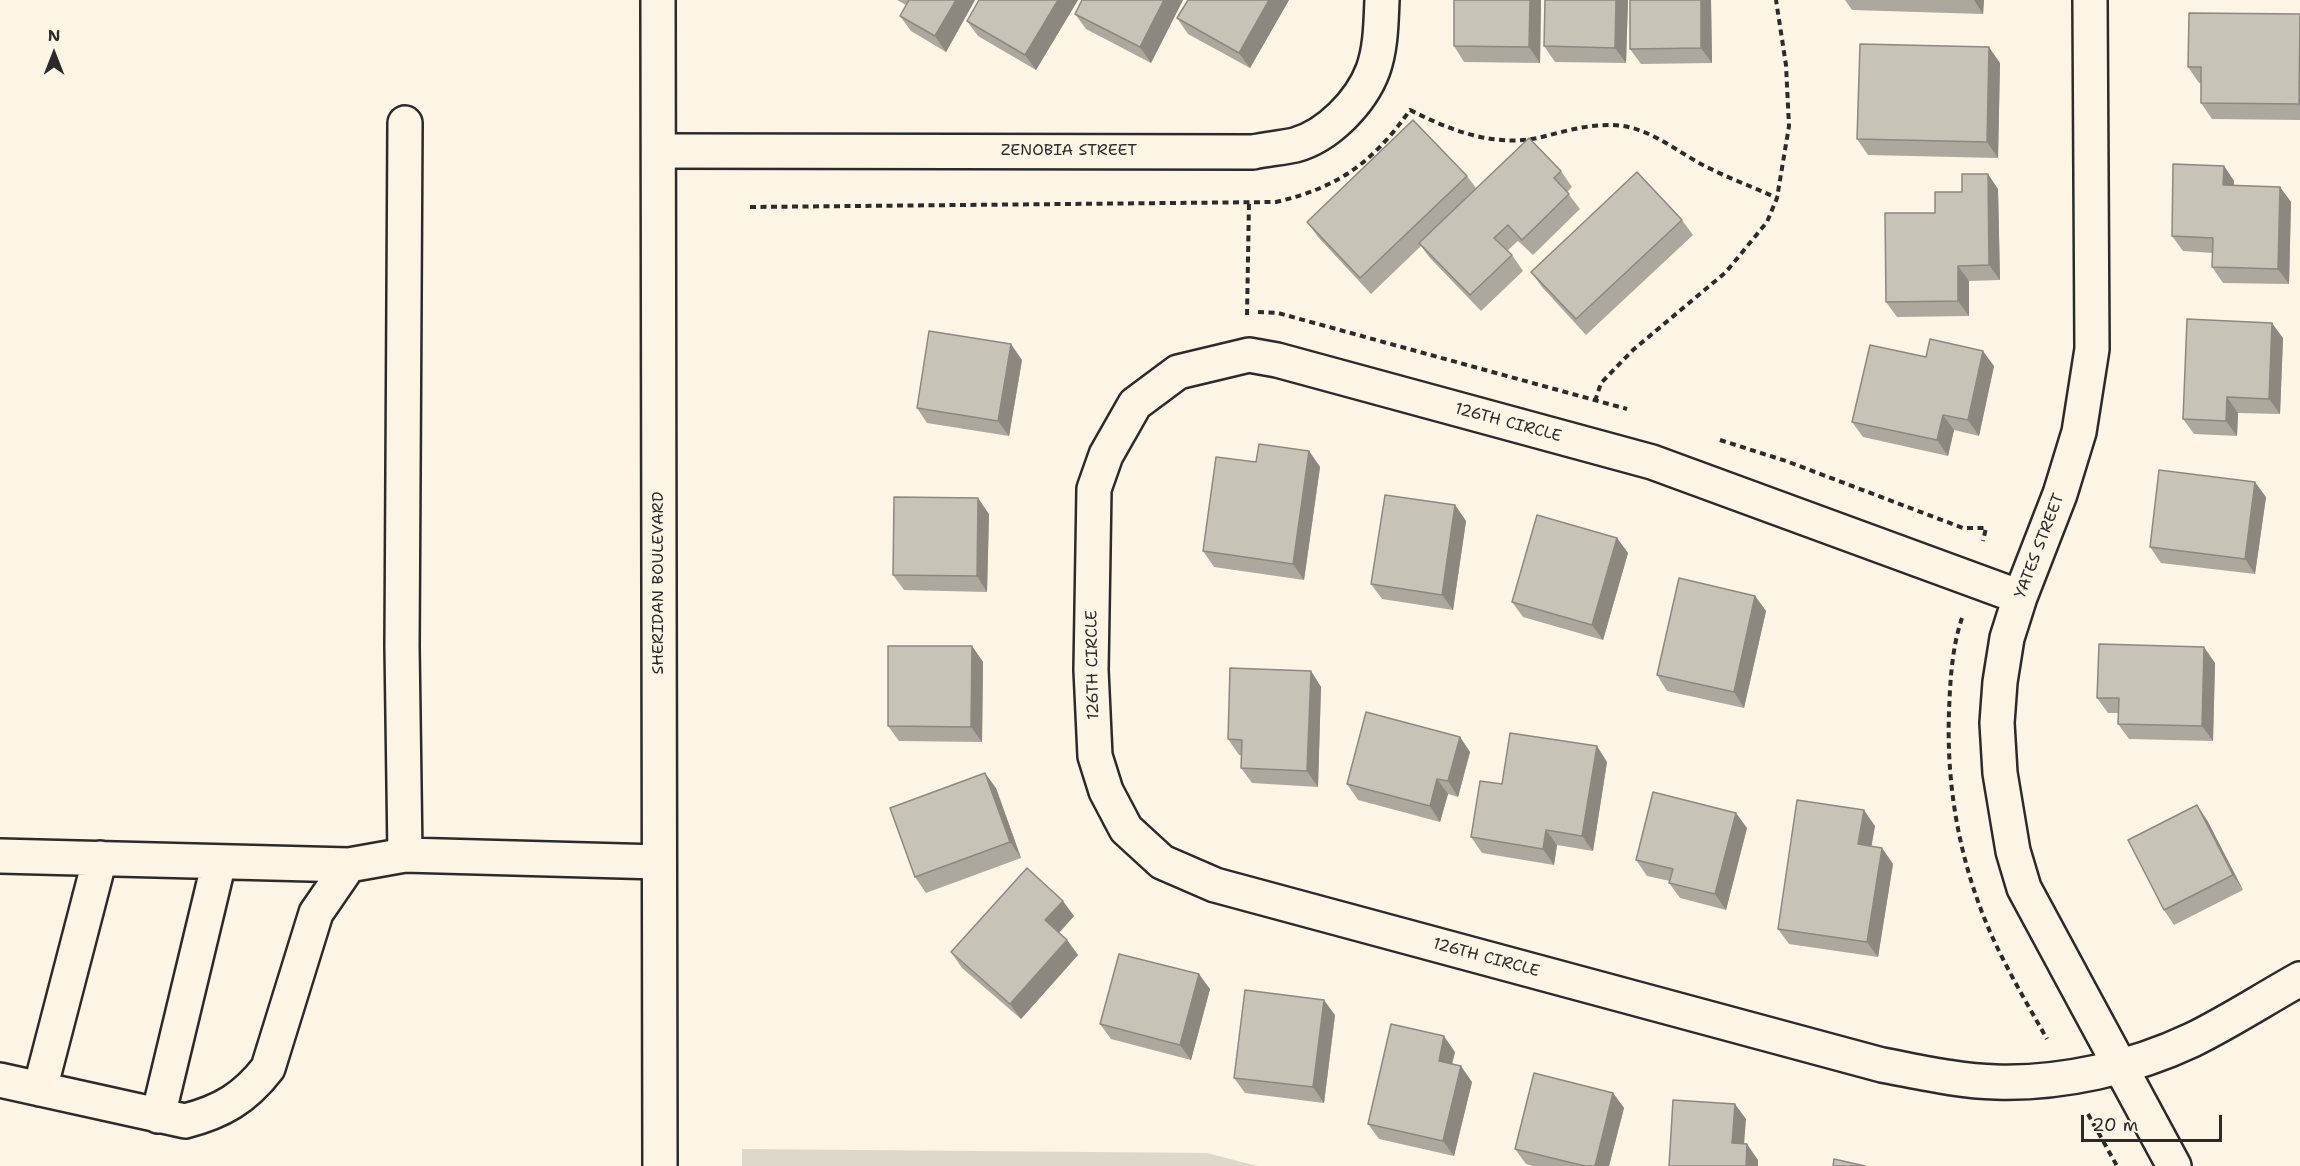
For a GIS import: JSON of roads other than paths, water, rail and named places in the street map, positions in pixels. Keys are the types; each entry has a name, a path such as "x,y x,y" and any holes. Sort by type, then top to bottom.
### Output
{"street":[{"name":"SHERIDAN BOULEVARD","path":"658,0 660,1166"},
{"name":"ZENOBIA STREET","path":"660,151 1253,152 1296,145 1322,133 1347,111 1365,86 1374,69 1382,0"},
{"name":"YATES STREET","path":"2090,0 2092,349 2079,432 2060,494 2020,597 2007,638 1997,723 2000,773 2013,851 2024,888 2118,1067 2174,1166"},
{"path":"405,123 402,646 405,855"},
{"name":"126TH CIRCLE","path":"2020,597 1652,462 1277,360 1249,355 1178,372 1135,404 1106,455 1094,489 1091,670 1095,756 1106,790 1126,829 1162,862 1215,885 1882,1065 1948,1078 1997,1082 2067,1077 2118,1067 2191,1040 2300,979"},
{"path":"0,856 349,865 405,855 659,861"},
{"path":"40,1089 100,858"},
{"path":"158,1116 219,861"},
{"path":"0,1080 185,1121 212,1114 233,1103 252,1089 268,1068 316,913 349,865"}]}
